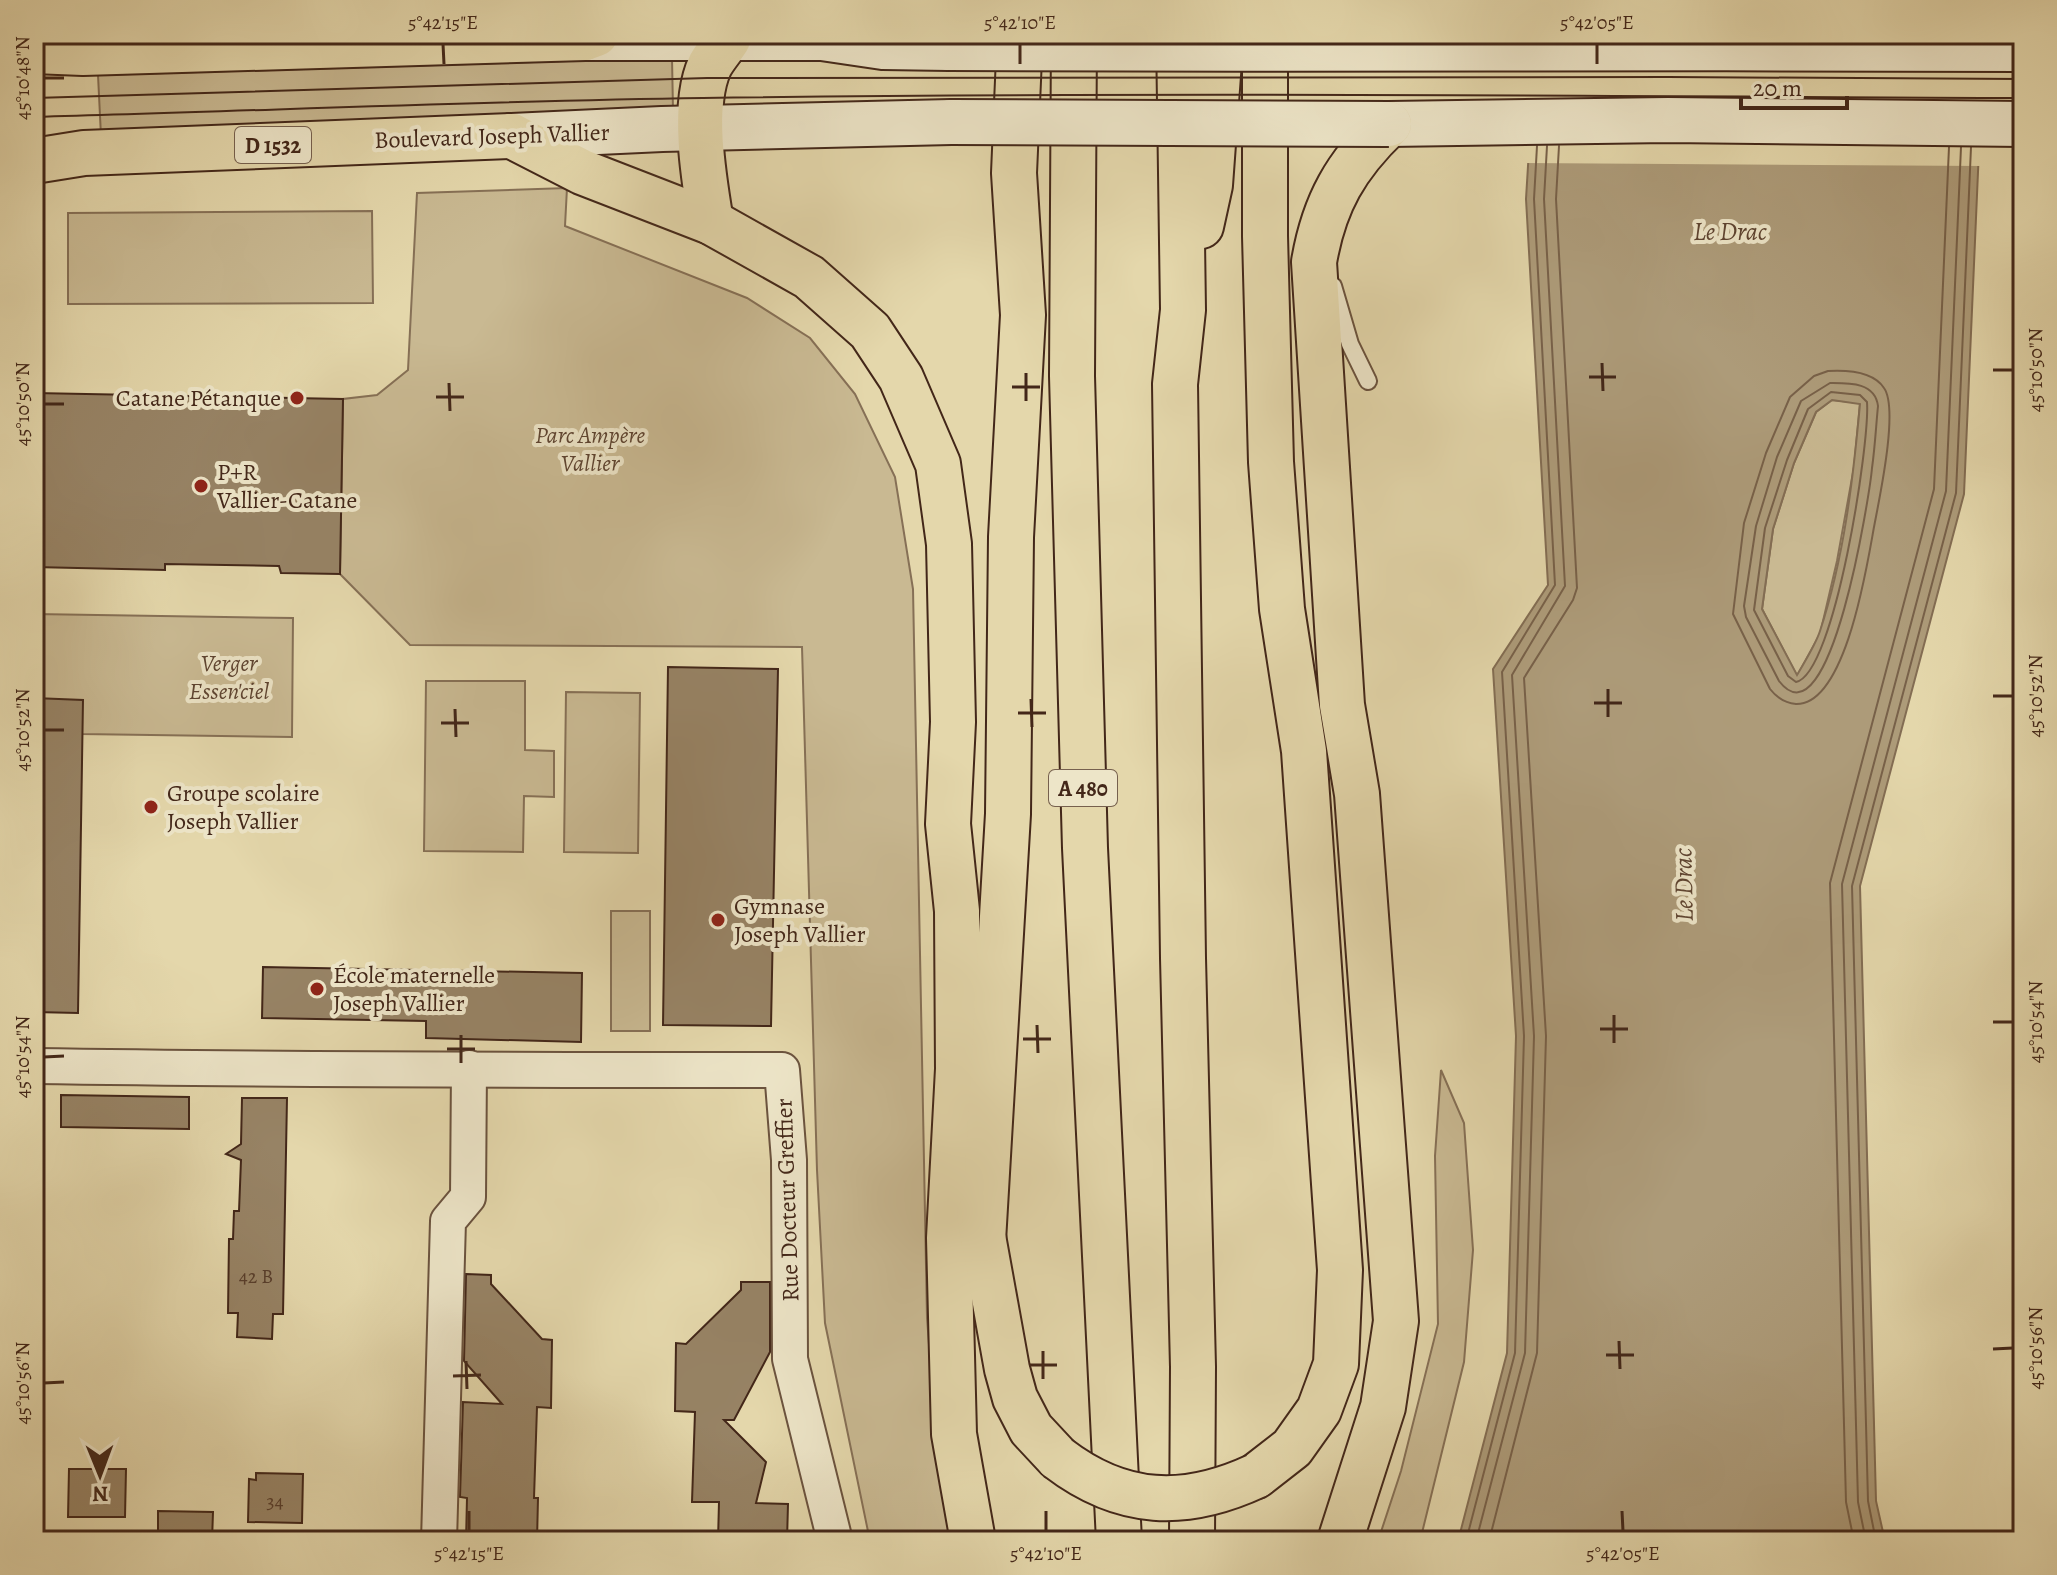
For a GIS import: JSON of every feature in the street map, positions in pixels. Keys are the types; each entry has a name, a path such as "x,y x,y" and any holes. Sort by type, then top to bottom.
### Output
{"main road":[{"path":"983,1241 1008,814 1011,537 1023,315 1014,173 1020,34"},
{"name":"A 480","path":"1074,34 1072,376 1085,848 1119,1541"},
{"path":"1179,34 1183,310"},
{"path":"1192,1541 1193,1367 1183,958 1175,384 1183,310 1210,185 1221,34"},
{"path":"958,1069 983,1241 1015,1398 1031,1429 1058,1458 1083,1475 1116,1491 1154,1499 1194,1498 1226,1490 1256,1476 1292,1448 1319,1410 1336,1364 1340,1270 1304,751 1282,609 1271,462 1265,236 1265,34"},
{"path":"34,51 83,53 591,36 822,38 883,47 949,48 1354,42 2023,49"},
{"path":"711,222 700,159 703,98 710,65 728,39"},
{"name":"D 1532","path":"1389,124 1668,120 2023,124"},
{"name":"Boulevard Joseph Vallier","path":"34,161 84,153 701,128 951,122 1389,124"},
{"path":"1337,1197 1342,705 1314,262 1318,236 1338,186 1351,164 1389,124"},
{"path":"512,136 582,172 711,222 809,277 870,331 901,378 938,464 949,544 953,722 948,824 957,911 958,1069 949,1238 954,1434 973,1541"},
{"path":"1340,1541 1383,1407 1396,1321 1357,794 1342,705"}],"street":[{"name":"Rue Docteur Greffier","path":"34,1066 782,1070 789,1160 790,1359 835,1541"},
{"path":"439,1541 448,1221 468,1197 469,1068"}],"lane":[{"path":"1318,236 1350,344 1368,381"}],"green space":[{"path":"672,58 673,110 101,136 98,75"},
{"name":"Parc Ampère Vallier","path":"567,188 565,226 747,298 810,338 855,394 895,477 913,589 927,1318 939,1476 951,1541 870,1541 825,1323 817,1170 802,647 410,645 340,574 343,399 377,395 408,370 417,193"},
{"path":"372,211 373,303 68,304 68,213"},
{"path":"1832,400 1860,403 1854,467 1820,634 1797,676 1762,609 1773,529 1794,463 1816,412"},
{"name":"Verger Essen'ciel","path":"34,614 293,618 292,737 81,734 34,698"},
{"path":"426,681 525,681 525,750 554,751 554,797 524,796 523,852 424,851"},
{"path":"566,692 640,693 638,853 564,852"},
{"path":"611,911 650,911 650,1031 611,1031"},
{"path":"1441,1070 1464,1123 1473,1250 1464,1362 1420,1541 1378,1541 1401,1471 1438,1324 1435,1156"}],"water":[{"name":"Le Drac","path":"1536,34 1984,34 1964,494 1860,886 1876,1501 1885,1541 1458,1541 1507,1353 1516,1036 1493,669 1548,585 1526,199","holes":["1832,400 1860,404 1851,490 1835,575 1818,637 1797,675 1762,609 1773,529 1794,463 1816,412"]}],"pier":[{"path":"1532,34 1988,34 1983,166 1524,163"}],"building":[{"name":"P+R Vallier-Catane","path":"34,393 343,399 340,574 281,573 279,566 165,564 165,570 34,567"},
{"name":"Gymnase Joseph Vallier","path":"668,667 778,669 771,1026 663,1025"},
{"path":"34,698 83,700 78,1013 34,1012"},
{"path":"263,967 582,973 581,1042 426,1038 426,1021 262,1018"},
{"path":"61,1095 189,1097 189,1129 61,1127"},
{"path":"242,1098 287,1098 283,1314 273,1314 272,1339 237,1337 238,1313 228,1313 229,1239 233,1239 234,1211 239,1211 241,1160 226,1154 241,1144"},
{"path":"466,1274 491,1275 491,1284 542,1339 552,1340 551,1408 537,1407 534,1498 538,1498 537,1541 466,1541 467,1498 460,1497 463,1402 502,1404 464,1361"},
{"path":"741,1282 770,1282 770,1352 734,1420 724,1420 766,1462 756,1503 788,1504 787,1541 718,1541 719,1502 692,1502 695,1412 675,1411 676,1343 686,1344 741,1290"},
{"path":"69,1469 126,1469 125,1517 68,1517"},
{"path":"256,1473 303,1474 302,1523 248,1522 249,1479 256,1480"},
{"path":"158,1511 213,1512 212,1541 158,1541"}],"tram line":[{"path":"34,98 707,78 2023,79"},
{"path":"34,117 536,101 868,96 2023,98"}],"place":[{"name":"Catane Pétanque","path":"297,398"},
{"name":"P+R Vallier-Catane","path":"201,486"},
{"name":"Groupe scolaire Joseph Vallier","path":"151,807"},
{"name":"Gymnase Joseph Vallier","path":"718,920"},
{"name":"École maternelle Joseph Vallier","path":"317,989"}]}
